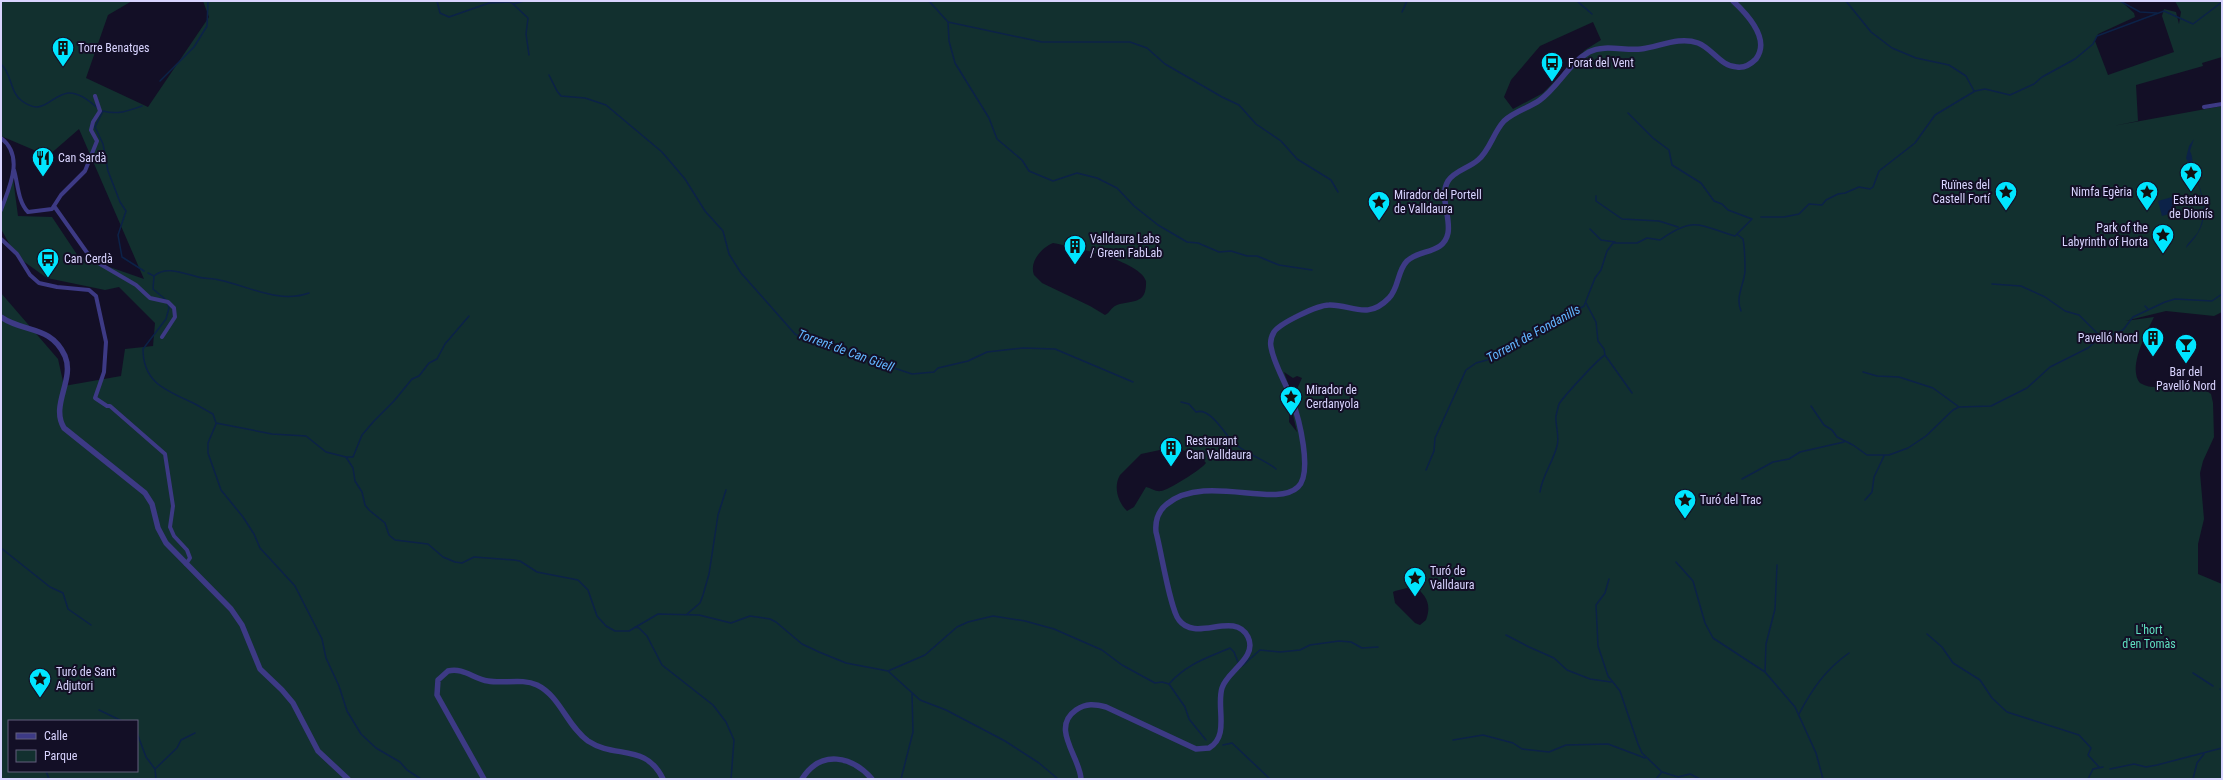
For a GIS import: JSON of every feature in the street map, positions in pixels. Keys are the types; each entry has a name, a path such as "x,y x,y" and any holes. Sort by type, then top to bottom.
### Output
{"street":[{"path":"1081,779 1065,729 1070,715 1085,705 1094,704 1106,708 1196,749 1210,748 1219,737 1222,687 1228,675 1247,656 1250,647 1249,640 1243,632 1237,628 1225,626 1194,629 1184,625 1179,620 1175,614 1156,532 1156,522 1161,511 1166,505 1190,492 1209,490 1282,493 1295,489 1302,482 1305,469 1297,416 1293,402 1270,345 1271,338 1277,328 1324,306 1333,305 1361,310 1375,308 1386,301 1395,290 1401,270 1406,262 1416,256 1438,248 1446,239 1449,229 1445,189 1449,179 1480,158 1500,126 1508,118 1541,99 1579,60 1589,52 1601,49 1640,49 1678,41 1689,41 1702,45 1730,66 1741,67 1752,63 1760,50 1760,39 1752,21 1733,1"},
{"path":"14,170 21,203 28,212 52,209 61,195 85,171 94,150 96,141 91,130 100,111 95,96"},
{"path":"2204,107 2222,104"},
{"path":"1,138 9,147 15,163 1,210"},
{"path":"54,206 78,242 94,259 136,285 150,298 168,302 174,308 175,317 162,337"},
{"path":"1,239 17,254 30,275 40,283 57,287 89,290 96,296 106,342 104,372 95,398 107,406 110,406 165,454 173,506 170,527 174,536 189,553 190,558 186,564"},
{"path":"1,317 13,323 43,333 58,345 64,354 68,366 59,409 62,425 68,432 145,492 152,504 163,538 170,548 237,617 246,633 257,665 293,703 318,751 348,779"},
{"path":"484,779 437,695 438,680 448,671 463,671 489,681 526,682 540,687 551,696 576,731 587,740 598,746 644,757 655,766 663,779"},
{"path":"802,779 817,764 837,759 857,764 872,779"}],"green space":[{"name":"L'hort d'en Tomàs","path":"1,1 132,1 108,15 86,78 148,107 209,17 203,1 2121,1 2134,13 2135,17 2098,34 2095,41 2108,75 2174,52 2162,16 2164,9 2176,12 2179,24 2181,12 2175,1 2222,1 2222,57 2202,63 2203,66 2136,85 2138,121 2113,126 2222,106 2222,312 2214,316 2166,311 2125,321 2154,317 2137,359 2137,376 2140,383 2156,387 2193,386 2211,394 2213,403 2214,437 2203,461 2200,473 2204,519 2198,544 2198,574 2222,584 2222,779 1,779 1,293 58,359 64,386 121,376 125,349 153,346 155,323 119,287 105,290 47,278 16,256 1,229 1,213 13,178 18,216 52,217 78,256 144,279 79,129 48,156 1,136","holes":["1593,22 1601,40 1585,50 1543,93 1513,109 1504,97 1511,80 1540,46","1053,243 1089,251 1119,261 1131,267 1141,274 1146,281 1146,289 1144,294 1138,300 1115,306 1105,315 1090,306 1042,283 1034,275 1033,265 1040,252","1284,372 1293,378 1297,376 1302,378 1297,389 1296,405","1290,403 1297,432 1289,422","1174,447 1201,457 1206,463 1177,484 1164,490 1157,491 1146,487 1134,507 1127,511 1119,499 1117,484 1120,475 1141,454","1415,586 1427,601 1428,614 1426,620 1420,625 1415,623 1395,603 1393,592"]}],"water":[{"path":"2194,139 2190,151 2203,201 2204,210 2202,222 2203,203 2201,194 2186,158 2189,146"},
{"path":"2172,197 2176,212 2162,216 2158,201"},
{"path":"2198,232 2195,238 2186,248"}],"waterway":[{"path":"160,81 194,47 207,26 208,1"},
{"path":"437,1 440,13 449,17 489,3 510,2 513,4 524,1"},
{"path":"929,1 948,22"},
{"path":"1402,12 1407,1"},
{"path":"1577,1 1592,14"},
{"path":"1846,1 1871,32 1892,48 1916,58 1949,65 1966,76 1974,91"},
{"path":"2120,1 2140,12 2157,13"},
{"name":"Torrent de Fondanills","path":"1761,217 1784,217 1799,214 1809,204 1822,205 1826,200 1838,194 1845,193 1859,187 1870,189 1873,187 1879,171 1915,143 1935,115 1975,91 1985,89 2010,95 2034,84 2042,77 2075,59 2093,44 2097,36 2164,11 2193,24 2222,2"},
{"name":"Torrent de Can Güell","path":"513,4 528,18 526,34 529,55"},
{"path":"948,22 949,41 955,63 989,118 997,139 1022,160 1029,171 1053,181 1077,173 1097,178 1117,188 1134,206 1158,225 1187,242 1198,243 1219,252 1231,251 1247,256 1257,256 1279,265 1312,270"},
{"path":"948,22 1042,42 1130,42 1147,48 1165,64 1222,97 1239,105 1256,124 1281,141 1297,159 1331,180 1338,192"},
{"path":"1,64 5,68 18,98 30,105 36,107 41,106 61,95 72,93 84,98 98,108"},
{"name":"Torrent de Can Güell","path":"549,75 561,96 585,98 606,105 662,152 685,179 705,211 723,231 729,254 741,273 795,334 802,338 831,343 864,358 912,374 934,372 938,368 968,361 987,352 1023,348 1055,349 1133,382"},
{"path":"103,111 127,111 142,106"},
{"path":"103,111 95,127 103,144 108,171 120,202 126,211 118,235 122,257 144,271"},
{"path":"1628,113 1653,138 1669,150 1672,165 1701,183 1714,201 1722,204 1728,210 1752,219"},
{"path":"1596,196 1596,201 1622,219 1659,221 1678,227"},
{"name":"Torrent de Fondanills","path":"1426,470 1434,451 1435,438 1466,370 1476,363 1487,360 1510,349 1584,306 1595,278 1601,270 1607,251 1613,243 1637,243 1647,238 1660,240 1671,232 1689,225 1704,226 1735,236 1752,219"},
{"path":"1590,229 1601,240 1615,242"},
{"path":"1738,235 1743,239 1745,255 1745,271 1739,296 1739,306 1741,311"},
{"path":"154,276 164,271 176,271 201,278 219,280 275,295 297,296 309,293"},
{"path":"148,273 154,276"},
{"path":"154,276 153,289 166,300"},
{"path":"1992,284 2021,286 2045,297 2065,311 2079,315 2101,337"},
{"path":"1811,406 1824,425 1832,430 1837,437 1853,445 1867,455 1889,455 1908,448 1926,436 1953,410 1959,407 1991,406 2027,388 2050,367 2088,348 2101,337 2123,330 2133,317 2175,299 2212,301 2222,294"},
{"path":"1540,492 1543,480 1557,446 1558,438 1556,416 1559,404 1567,393 1605,355 1604,349 1598,341 1596,322 1586,303"},
{"path":"168,304 169,308 166,319 143,349 147,370 151,377 164,389 213,414 216,423"},
{"path":"2145,306 2148,309"},
{"path":"346,457 353,457 362,435 394,401 412,379 419,376 429,363 437,359 445,344 469,316"},
{"path":"1605,355 1632,393"},
{"path":"1863,372 1877,376 1899,377 1933,388 1959,407"},
{"name":"Torrent de Can Güell","path":"1181,402 1189,404 1196,412 1201,411 1206,413 1237,445 1276,469"},
{"path":"216,423 272,434 306,436 326,452 346,457 353,468 355,481 362,492 365,505 385,523 389,535 395,540 428,544 443,557 455,562 462,563 474,557 514,560 520,561 537,572 578,580 588,590 597,616 606,626 615,631 629,631 658,614 699,615 731,623 750,616 770,619 776,622 802,644 819,652 846,663 888,671 920,700 946,710 1005,741 1039,763 1058,779"},
{"path":"216,424 208,443 208,453 221,490 243,517 254,534 260,548 295,586 322,639 326,658 339,686 347,711 361,734 376,748 400,762 407,770 421,779"},
{"path":"1742,479 1773,462 1789,459 1800,452 1844,442"},
{"path":"1865,500 1872,492 1874,477 1884,456"},
{"path":"686,615 700,603 703,595 709,574 718,515 726,490"},
{"path":"1,548 50,587 63,593 68,609 91,625"},
{"path":"1676,562 1693,581 1705,623 1713,638 1765,672 1795,707 1816,753 1823,779"},
{"path":"1765,672 1766,644 1775,609 1777,565"},
{"path":"1609,579 1605,593 1596,605 1598,646 1608,676 1620,691 1642,753 1662,772 1678,777 1690,774 1700,779"},
{"path":"888,671 925,655 957,627 968,622 993,616 1025,621 1054,629 1102,650 1122,665 1155,683 1162,682 1169,684 1185,707 1189,719 1206,740"},
{"path":"635,627 639,628 647,636 662,665 713,705 726,722 734,740 731,779"},
{"path":"1927,634 1942,647 1953,663 1980,680 1992,698 2007,712 2079,735 2091,748 2088,755 2099,767"},
{"path":"1506,635 1554,658 1567,670 1590,679 1611,682"},
{"path":"1242,666 1260,650 1280,652 1300,650 1310,645 1339,641 1351,642 1362,648 1378,647"},
{"path":"1169,684 1182,671 1190,666 1230,648 1234,652 1238,662"},
{"path":"1799,714 1820,680 1833,666 1849,653"},
{"path":"2193,673 2213,686"},
{"path":"901,779 913,732 912,694"},
{"path":"99,710 120,720"},
{"path":"155,769 177,748 181,740 195,733"},
{"path":"1453,740 1483,735 1513,743 1522,749 1549,752 1566,745 1608,744 1645,758"},
{"path":"138,736 146,757 155,769 156,779"},
{"path":"1223,745 1232,743 1270,779"},
{"path":"2110,769 2134,764 2146,767 2157,765 2222,748"},
{"path":"2193,779 2197,763 2204,754"},
{"path":"2088,779 2093,769 2103,767"},
{"path":"46,772 49,779"},
{"path":"1656,779 1661,773"}],"place":[{"name":"Torre Benatges","path":"63,68"},
{"name":"Forat del Vent","path":"1552,82"},
{"name":"Can Sardà","path":"43,178"},
{"name":"Estatua de Dionís","path":"2191,192"},
{"name":"Ruïnes del Castell Fortí","path":"2006,212"},
{"name":"Nimfa Egèria","path":"2147,212"},
{"name":"Mirador del Portell de Valldaura","path":"1379,222"},
{"name":"Park of the Labyrinth of Horta","path":"2163,254"},
{"name":"Valldaura Labs / Green FabLab","path":"1075,266"},
{"name":"Can Cerdà","path":"48,278"},
{"name":"Pavelló Nord","path":"2153,358"},
{"name":"Bar del Pavelló Nord","path":"2186,364"},
{"name":"Mirador de Cerdanyola","path":"1291,416"},
{"name":"Restaurant Can Valldaura","path":"1171,468"},
{"name":"Turó del Trac","path":"1685,520"},
{"name":"Turó de Valldaura","path":"1415,598"},
{"name":"Turó de Sant Adjutori","path":"40,698"}]}
